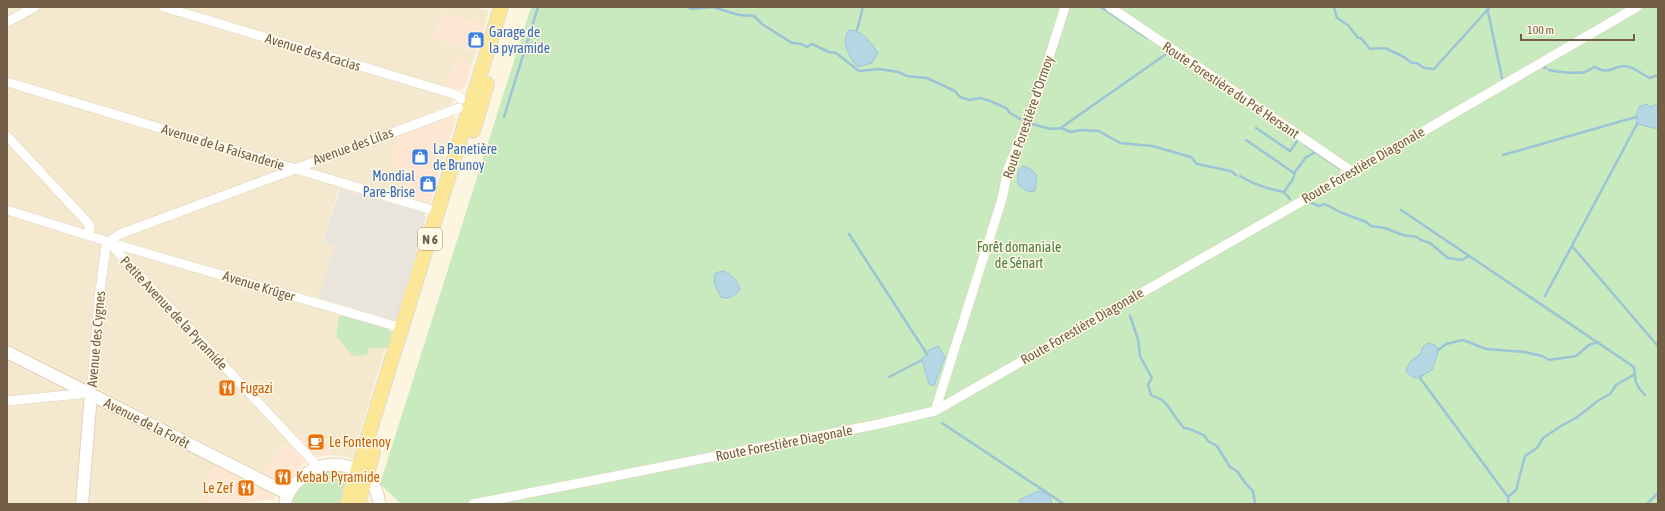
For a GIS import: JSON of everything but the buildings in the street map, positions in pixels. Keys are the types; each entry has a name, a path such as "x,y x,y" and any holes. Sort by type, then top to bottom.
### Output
{"main road":[{"name":"N 6","path":"358,504 362,473 402,328 438,213 465,105 501,7"},
{"name":"N 6","path":"347,504 362,473 511,7"}],"street":[{"path":"7,22 35,7"},
{"name":"Avenue des Acacias","path":"164,7 457,95 465,105"},
{"name":"Route Forestière d'Ormoy","path":"935,411 1002,199 1008,169 1033,108 1065,7"},
{"name":"Route Forestière du Pré Hersant","path":"1110,7 1353,172"},
{"name":"Route Forestière Diagonale","path":"473,504 848,430 935,411 1353,172 1637,7"},
{"name":"Avenue de la Faisanderie","path":"7,82 429,209 438,213"},
{"name":"Avenue des Lilas","path":"111,243 120,234 293,168 465,105"},
{"path":"7,136 88,223 90,227 88,234"},
{"name":"Avenue Krüger","path":"7,210 88,234 111,243 402,328"},
{"name":"Avenue des Cygnes","path":"82,504 88,393 99,298 111,243"},
{"name":"Petite Avenue de la Pyramide","path":"111,243 311,459 317,468"},
{"name":"Avenue de la Forêt","path":"7,352 88,393 286,499"},
{"path":"7,401 88,393"},
{"path":"286,499 299,480 317,468 334,464 349,467 372,480 381,502"}],"shaded area":[{"path":"7,7 474,7 489,11 485,25 441,14 434,39 476,52 472,65 456,60 444,96 453,100 453,104 396,126 397,135 410,171 403,195 342,177 323,242 336,245 319,298 304,294 302,304 383,328 390,333 352,458 330,455 327,444 305,439 297,432 273,457 263,475 204,483 204,504 7,504"},
{"path":"441,14 485,25 476,52 434,39"},
{"path":"456,59 472,65 465,88 460,90 446,86"},
{"path":"453,116 456,119 430,203 425,203 403,195 410,171 389,165 397,135"},
{"path":"340,188 424,213 426,218 396,321 319,298 335,245 323,242"},
{"path":"297,431 305,439 314,431 327,444 330,455 315,457 295,434"},
{"path":"288,442 306,463 294,473 285,486 263,475 273,457"},
{"path":"216,463 275,495 275,499 231,504 204,504 204,483"}],"green space":[{"name":"Forêt domaniale de Sénart","path":"531,7 1658,7 1658,504 401,504 380,484","holes":["1346,162 1361,173 1361,176 1349,179 1341,178 1340,163"]},
{"path":"344,314 372,318 393,333 392,344 387,348 369,348 367,355 353,356 336,336 339,317"},
{"path":"335,469 349,473 342,504 292,504 298,489 308,479 320,473"}],"water":[{"path":"849,30 859,32 863,35 878,53 872,63 858,67 852,59 847,49 845,39"},
{"path":"1646,104 1650,107 1658,104 1658,129 1637,124 1636,117 1639,107"},
{"path":"1023,166 1032,170 1037,176 1035,191 1029,192 1019,186 1019,170"},
{"path":"723,271 734,278 740,290 729,298 721,297 714,283 715,273"},
{"path":"1428,343 1439,349 1432,370 1418,378 1412,377 1406,371 1409,364 1420,355 1422,348"},
{"path":"938,346 945,357 934,386 929,384 922,360 929,350"},
{"path":"1039,491 1049,495 1052,504 1020,504 1019,500"}],"waterway":[{"path":"504,117 538,7"},
{"path":"688,7 691,9 713,7 739,15 754,16 762,24 792,43 801,44 807,47 812,44 829,52 836,53 859,71 880,69 898,72 907,76 927,78 955,91 960,97 970,100 980,98 1006,108 1010,113 1022,120"},
{"path":"857,30 863,7"},
{"path":"1101,7 1147,38"},
{"path":"1487,7 1502,78"},
{"path":"1334,8 1337,18 1348,25 1358,38 1361,38 1370,49 1385,48 1404,57 1412,63 1417,63 1424,68 1434,69 1490,7"},
{"path":"1062,127 1169,52"},
{"path":"1549,70 1578,73 1588,71 1594,67 1607,70 1628,66 1650,78 1658,75"},
{"path":"1262,116 1298,140"},
{"path":"1503,155 1636,117"},
{"path":"1032,124 1051,129 1061,128 1071,132 1080,130 1099,131 1120,143 1152,146 1191,157 1197,164 1231,171 1236,175"},
{"path":"1545,296 1637,124"},
{"path":"1256,128 1290,151 1298,140"},
{"path":"1246,140 1294,173 1307,156 1315,152"},
{"path":"1305,145 1339,168"},
{"path":"1284,192 1293,179 1295,172"},
{"path":"1240,176 1261,186 1284,192 1290,199"},
{"path":"1309,202 1319,206 1325,204 1340,212 1366,222 1371,226 1385,228 1403,235 1417,237 1430,243 1448,258 1462,260 1469,256"},
{"path":"1401,210 1634,367 1636,382 1645,395"},
{"path":"849,234 927,354"},
{"path":"1572,246 1657,345"},
{"path":"1130,316 1138,339 1140,356 1152,378 1148,385 1151,395 1161,399 1184,428 1204,435 1208,441 1217,446 1230,467 1237,471 1253,491 1255,504"},
{"path":"1438,350 1446,344 1463,340 1486,349 1525,352 1542,356 1549,360 1576,356 1589,345 1598,342"},
{"path":"889,377 922,360"},
{"path":"1508,497 1516,490 1525,456 1537,448 1543,438 1576,418 1599,400 1610,394 1616,385 1635,374"},
{"path":"1421,376 1420,378 1508,497 1509,504"},
{"path":"942,423 1064,504"},
{"path":"1647,504 1658,493"}],"place":[{"name":"Garage de la pyramide","path":"476,40"},
{"name":"La Panetière de Brunoy","path":"420,157"},
{"name":"Mondial Pare-Brise","path":"428,184"},
{"name":"Fugazi","path":"227,388"},
{"name":"Le Fontenoy","path":"316,442"},
{"name":"Kebab Pyramide","path":"283,477"},
{"name":"Le Zef","path":"246,488"}]}
